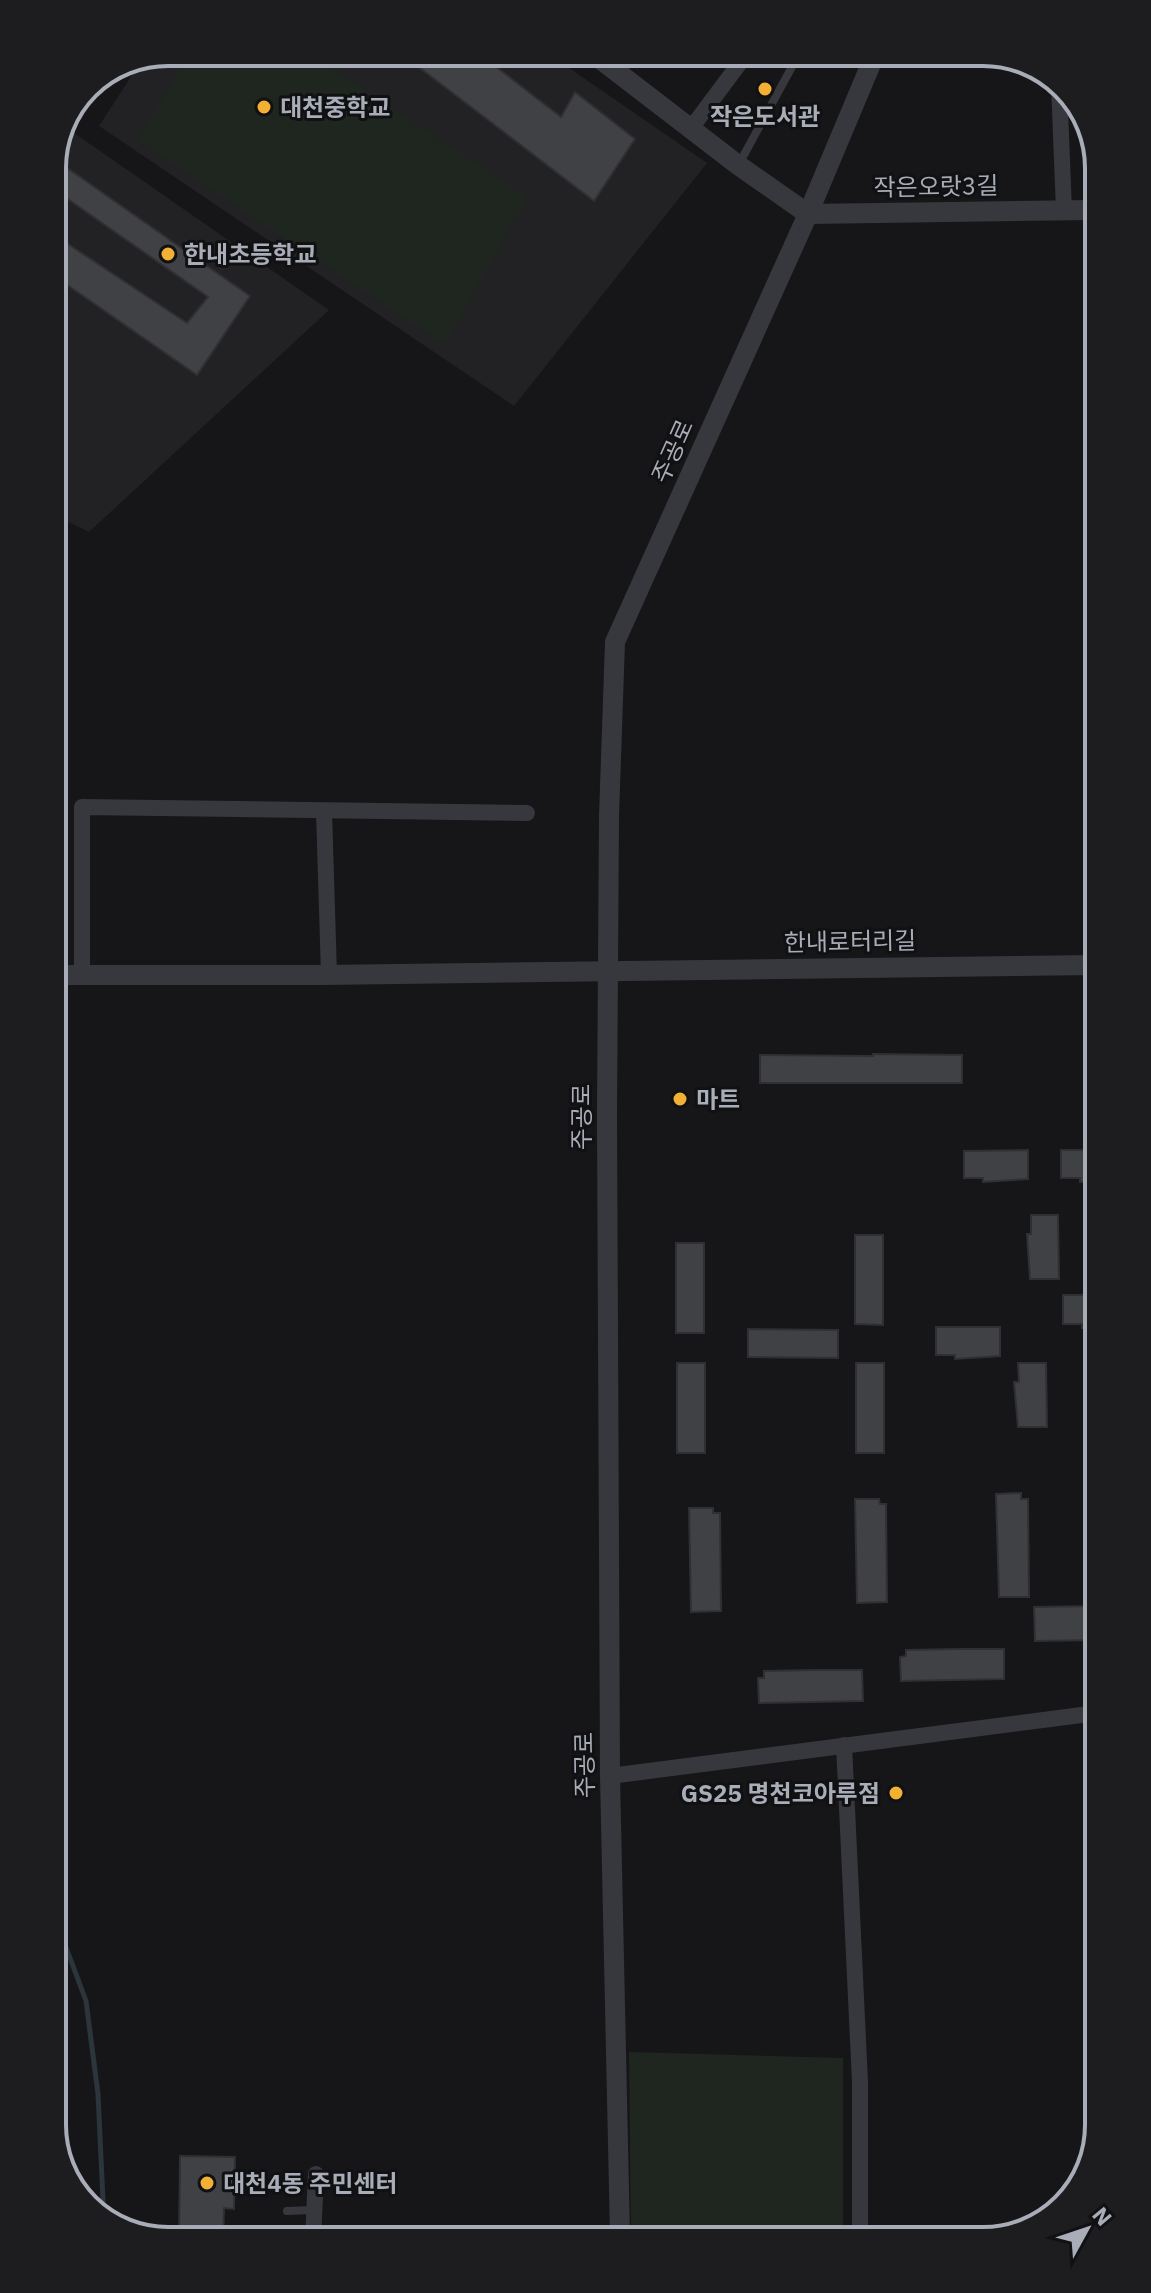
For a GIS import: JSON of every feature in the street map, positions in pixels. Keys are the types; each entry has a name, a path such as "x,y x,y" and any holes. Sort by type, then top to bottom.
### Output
{"street":[{"path":"610,66 738,165 808,214"},
{"path":"692,127 738,66"},
{"name":"주공로","path":"620,2227 610,1776 607,970 615,642 808,214 870,66"},
{"path":"1060,101 1064,211"},
{"name":"작은오랏3길","path":"808,214 1085,210"},
{"path":"82,975 82,807 527,813"},
{"path":"324,811 329,975"},
{"name":"한내로터리길","path":"66,975 329,975 1085,965"},
{"path":"610,1776 1085,1715"},
{"path":"844,1745 860,2082 860,2227"},
{"path":"313,2227 316,2174"}],"lane":[{"path":"738,165 792,66"},
{"path":"287,2211 314,2209"}],"shaded area":[{"path":"182,66 329,66 528,197 444,345 137,140"},
{"path":"566,66 707,163 514,406 99,126 133,73 148,68"},
{"path":"73,132 329,310 89,532 66,521 66,161"},
{"path":"629,2052 843,2058 843,2227 631,2227"}],"building":[{"path":"417,66 495,66 561,117 575,92 635,139 594,201"},
{"name":"한내초등학교","path":"66,167 250,296 197,375 66,284 66,243 187,323 208,297 66,198"},
{"path":"760,1055 962,1055 962,1083 760,1083"},
{"path":"1028,1150 1028,1179 983,1182 983,1178 964,1178 964,1151"},
{"path":"1061,1150 1085,1150 1085,1182 1080,1182 1080,1178 1061,1178"},
{"path":"1031,1215 1058,1215 1059,1279 1030,1279 1027,1234 1031,1234"},
{"path":"855,1235 883,1235 883,1325 855,1324"},
{"path":"676,1243 704,1243 704,1333 676,1333"},
{"path":"1063,1295 1085,1295 1085,1328 1082,1324 1063,1324"},
{"path":"936,1327 1000,1327 1000,1356 955,1359 955,1355 936,1355"},
{"path":"748,1329 838,1330 838,1358 748,1357"},
{"path":"677,1363 705,1363 705,1453 677,1453"},
{"path":"856,1363 884,1363 884,1453 856,1453"},
{"path":"1018,1363 1046,1363 1047,1427 1018,1427 1014,1382 1019,1382"},
{"path":"1021,1493 1021,1499 1028,1499 1029,1597 999,1597 996,1494"},
{"path":"855,1499 879,1499 880,1504 886,1504 887,1602 857,1603"},
{"path":"689,1508 713,1508 713,1513 720,1513 721,1611 691,1612"},
{"path":"1085,1606 1085,1640 1035,1641 1034,1607"},
{"path":"1004,1649 1004,1679 901,1681 900,1657 906,1656 906,1650"},
{"path":"862,1670 863,1701 759,1703 758,1678 764,1678 764,1671"},
{"name":"대천4동 주민센터","path":"180,2156 235,2157 234,2209 224,2208 223,2227 179,2227"}],"waterway":[{"path":"66,1947 86,2001 98,2094 103,2204"}],"place":[{"name":"작은도서관","path":"765,89"},
{"name":"대천중학교","path":"264,107"},
{"name":"한내초등학교","path":"168,254"},
{"name":"마트","path":"680,1099"},
{"name":"GS25 명천코아루점","path":"896,1793"},
{"name":"대천4동 주민센터","path":"207,2183"}]}
